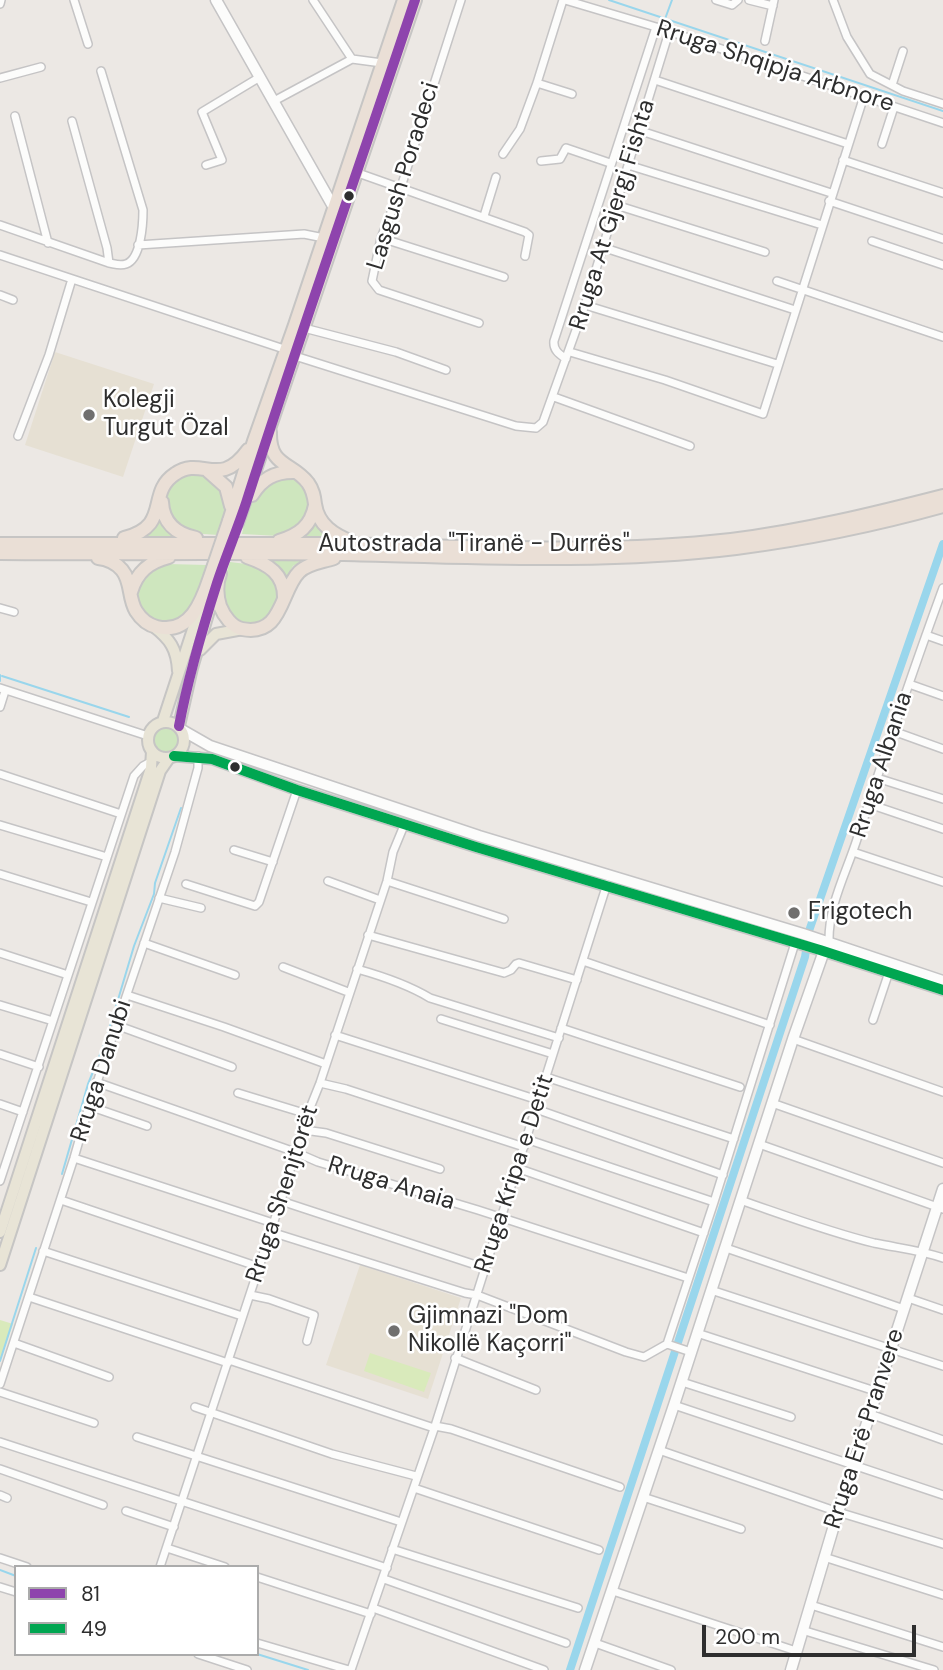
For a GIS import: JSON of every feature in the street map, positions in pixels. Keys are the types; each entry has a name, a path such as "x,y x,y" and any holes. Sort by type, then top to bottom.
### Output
{"highway":[{"path":"244,507 324,238 404,0"},
{"path":"38,554 109,561 125,574 137,613 153,626 168,628 183,624 194,613 216,577 254,441 304,328 415,0"},
{"path":"273,415 270,436 273,452 281,462 311,486 321,521 330,531 360,545"},
{"path":"99,543 127,538 146,529 154,518 162,491 170,478 179,471 194,468 225,470 235,465 254,441"},
{"path":"208,471 226,487 232,501 232,519"},
{"path":"232,519 264,480 274,474 293,472"},
{"path":"162,491 163,511 172,527 188,536 217,542"},
{"name":"Autostrada \"Tiranë - Durrës\"","path":"0,544 217,542 586,548 713,541 834,523 943,496"},
{"path":"266,543 301,531 310,520 315,504"},
{"name":"Autostrada \"Tiranë - Durrës\"","path":"0,553 592,557 672,554 801,539 868,526 943,506"},
{"path":"226,553 262,562 275,570 284,589 282,606"},
{"path":"130,593 136,579 147,566 165,558 194,554"},
{"path":"216,577 222,611 231,623 243,629 256,629 276,617 301,571 345,554"}],"main road":[{"path":"0,1265 160,771 181,751 184,744 180,728 191,668 216,577"},
{"path":"163,722 205,592"},
{"path":"153,626 167,637 174,648 178,677"},
{"path":"191,668 202,647 212,636 223,631 243,629"},
{"path":"0,1232 152,756 148,736 154,726 163,722 172,722 180,728"},
{"path":"152,756 172,757"}],"street":[{"path":"74,0 88,44"},
{"path":"216,0 334,208"},
{"path":"313,0 352,59"},
{"name":"Lasgush Poradeci","path":"461,0 401,187 381,238 372,281 379,289 479,323"},
{"path":"503,154 520,129 564,0"},
{"name":"Rruga Shqipja Arbnore","path":"564,0 656,27 943,123"},
{"path":"716,0 732,5 738,0"},
{"path":"749,0 773,3 765,41"},
{"path":"833,0 847,37 870,74 943,104"},
{"path":"656,27 554,341 554,346 568,355 665,380 763,414 864,96"},
{"name":"Rruga At Gjergj Fishta","path":"0,255 291,353 527,429 536,428 543,422 554,397 585,305 669,32"},
{"path":"892,85 903,51"},
{"path":"274,100 352,59 382,63"},
{"path":"0,78 41,67"},
{"path":"0,225 108,263 122,266 130,263 137,252 143,210 101,71"},
{"path":"206,165 222,160 202,112 260,77"},
{"path":"655,80 848,145"},
{"path":"537,83 572,94"},
{"path":"882,144 894,107"},
{"path":"15,116 48,243"},
{"path":"72,121 107,248 108,263"},
{"path":"638,130 943,239"},
{"path":"541,161 560,159 566,148 610,163"},
{"path":"843,160 943,193"},
{"path":"628,165 822,225"},
{"path":"358,173 529,234 525,256"},
{"path":"484,216 496,177"},
{"path":"616,205 765,253"},
{"path":"138,245 304,234 324,238"},
{"path":"381,238 504,277"},
{"path":"872,241 943,265"},
{"path":"602,247 794,310"},
{"path":"18,436 49,355 72,279"},
{"path":"777,281 943,337"},
{"path":"0,295 13,300"},
{"path":"585,305 777,364"},
{"path":"304,328 396,352 446,370"},
{"path":"554,397 690,446"},
{"name":"Rruga Albania","path":"824,946 834,898 853,852 943,588"},
{"path":"0,608 14,612"},
{"path":"926,635 943,641"},
{"path":"909,684 943,695"},
{"path":"0,707 3,690 148,736"},
{"path":"180,728 203,743 222,750 608,881"},
{"path":"893,731 943,749"},
{"path":"0,1181 3,1158 23,1112 121,814 136,773 152,756"},
{"path":"172,757 198,756 405,823 943,981"},
{"name":"Rruga Danubi","path":"0,1384 61,1200 96,1082 175,852 198,768 198,756"},
{"path":"0,774 121,814"},
{"path":"877,778 943,799"},
{"path":"186,884 256,906 297,790"},
{"path":"869,804 943,829"},
{"name":"Rruga Shenjtorët","path":"161,1565 281,1201 307,1114 320,1083 387,881 393,852 405,823"},
{"path":"0,825 107,857"},
{"path":"234,850 273,862"},
{"path":"853,852 943,882"},
{"path":"0,874 91,902"},
{"path":"328,881 380,900"},
{"path":"387,881 504,919"},
{"name":"Rruga Kripa e Detit","path":"350,1670 384,1579 434,1427 608,881"},
{"path":"159,898 201,908"},
{"path":"369,935 501,972 509,972 519,963 577,980"},
{"path":"669,1345 769,1025 799,940"},
{"path":"144,943 235,975"},
{"path":"824,946 888,972 943,990"},
{"path":"585,1670 682,1382 686,1350 697,1333 824,946"},
{"path":"0,953 68,975"},
{"path":"583,961 769,1025"},
{"path":"283,967 349,994"},
{"path":"358,969 381,975 430,998 559,1038"},
{"path":"873,1020 888,972"},
{"path":"127,995 326,1064"},
{"path":"0,1005 53,1021"},
{"path":"441,1019 553,1054"},
{"path":"116,1025 232,1067"},
{"path":"562,1028 740,1087"},
{"path":"335,1035 537,1104 723,1175"},
{"path":"793,1039 943,1092"},
{"path":"0,1054 38,1066"},
{"path":"546,1077 734,1139"},
{"name":"Rruga Anaia","path":"96,1082 318,1162 688,1278"},
{"path":"320,1083 346,1088 715,1202"},
{"path":"238,1093 307,1114"},
{"path":"772,1103 943,1163"},
{"path":"0,1104 23,1112"},
{"path":"89,1106 147,1126"},
{"path":"304,1130 326,1133 440,1169"},
{"path":"759,1144 940,1208"},
{"path":"74,1158 272,1228 477,1295 644,1357 669,1345 686,1350"},
{"path":"517,1168 704,1233"},
{"name":"Rruga Erë Pranvere","path":"790,1670 838,1512 923,1251 940,1208 943,1189"},
{"path":"61,1200 259,1267"},
{"path":"740,1200 875,1243 923,1251 943,1258"},
{"path":"281,1201 485,1268"},
{"path":"726,1248 904,1309"},
{"path":"43,1251 242,1316"},
{"path":"711,1290 943,1366"},
{"path":"250,1295 314,1315 307,1341"},
{"path":"29,1297 434,1427 451,1429 620,1487"},
{"path":"908,1298 943,1310"},
{"path":"697,1333 877,1392"},
{"path":"14,1343 109,1377"},
{"path":"455,1358 536,1390"},
{"path":"682,1382 791,1417"},
{"path":"0,1392 93,1423"},
{"path":"674,1405 943,1495"},
{"path":"195,1407 332,1454 416,1476"},
{"path":"870,1414 943,1440"},
{"path":"137,1437 401,1522"},
{"path":"0,1442 387,1568"},
{"path":"659,1450 943,1545"},
{"path":"0,1469 103,1505"},
{"path":"414,1488 599,1550"},
{"path":"643,1497 741,1529"},
{"path":"126,1511 174,1527"},
{"path":"167,1548 219,1565"},
{"path":"392,1549 578,1608"},
{"path":"824,1557 943,1595"},
{"path":"0,1558 21,1565"},
{"path":"259,1578 372,1611 544,1670"},
{"path":"384,1579 566,1643"},
{"path":"613,1591 796,1651"},
{"path":"811,1605 943,1647"},
{"path":"802,1630 934,1670"},
{"path":"595,1643 671,1670"},
{"path":"259,1644 350,1670"},
{"path":"204,1656 247,1670"}],"shaded area":[{"name":"Kolegji Turgut Özal","path":"55,352 154,384 123,477 25,445"},
{"name":"Gjimnazi \"Dom Nikollë Kaçorri\"","path":"360,1265 461,1298 428,1399 326,1365"}],"green space":[{"path":"187,474 203,474 221,485 227,506 218,535 190,533 171,521 168,493 174,483"},
{"path":"291,477 306,492 308,504 303,524 279,536 242,534 250,495 260,481"},
{"path":"160,516 183,540 140,539 154,528"},
{"path":"314,518 337,541 299,538"},
{"path":"264,558 307,558 293,566 285,580"},
{"path":"230,562 263,566 282,592 267,620 251,625 240,622 226,611 221,589"},
{"path":"167,564 207,565 193,608 186,617 165,625 144,616 135,595 143,574"},
{"path":"166,726 175,730 179,739 175,748 166,752 157,748 153,739 157,730"},
{"path":"0,1320 13,1324 0,1362"},
{"path":"370,1353 431,1373 424,1392 364,1371"}],"waterway":[{"path":"609,0 943,111"},
{"path":"665,19 672,0"},
{"path":"570,1670 805,957 809,931 943,544"},
{"path":"0,675 0,681"},
{"path":"2,676 129,717"},
{"path":"62,1174 88,1084 106,1040 134,946 154,894 155,883 181,808"},
{"path":"0,1361 36,1248"},
{"path":"0,1570 14,1575"},
{"path":"259,1655 308,1670"}],"transit line":[{"name":"81","path":"179,726 217,583 415,0"},
{"name":"49","path":"174,756 212,759 297,790 476,847 820,950 943,990"}],"place":[{"name":"Kolegji Turgut Özal","path":"89,415"},
{"name":"Frigotech","path":"794,913"},
{"name":"Gjimnazi \"Dom Nikollë Kaçorri\"","path":"394,1331"}]}
